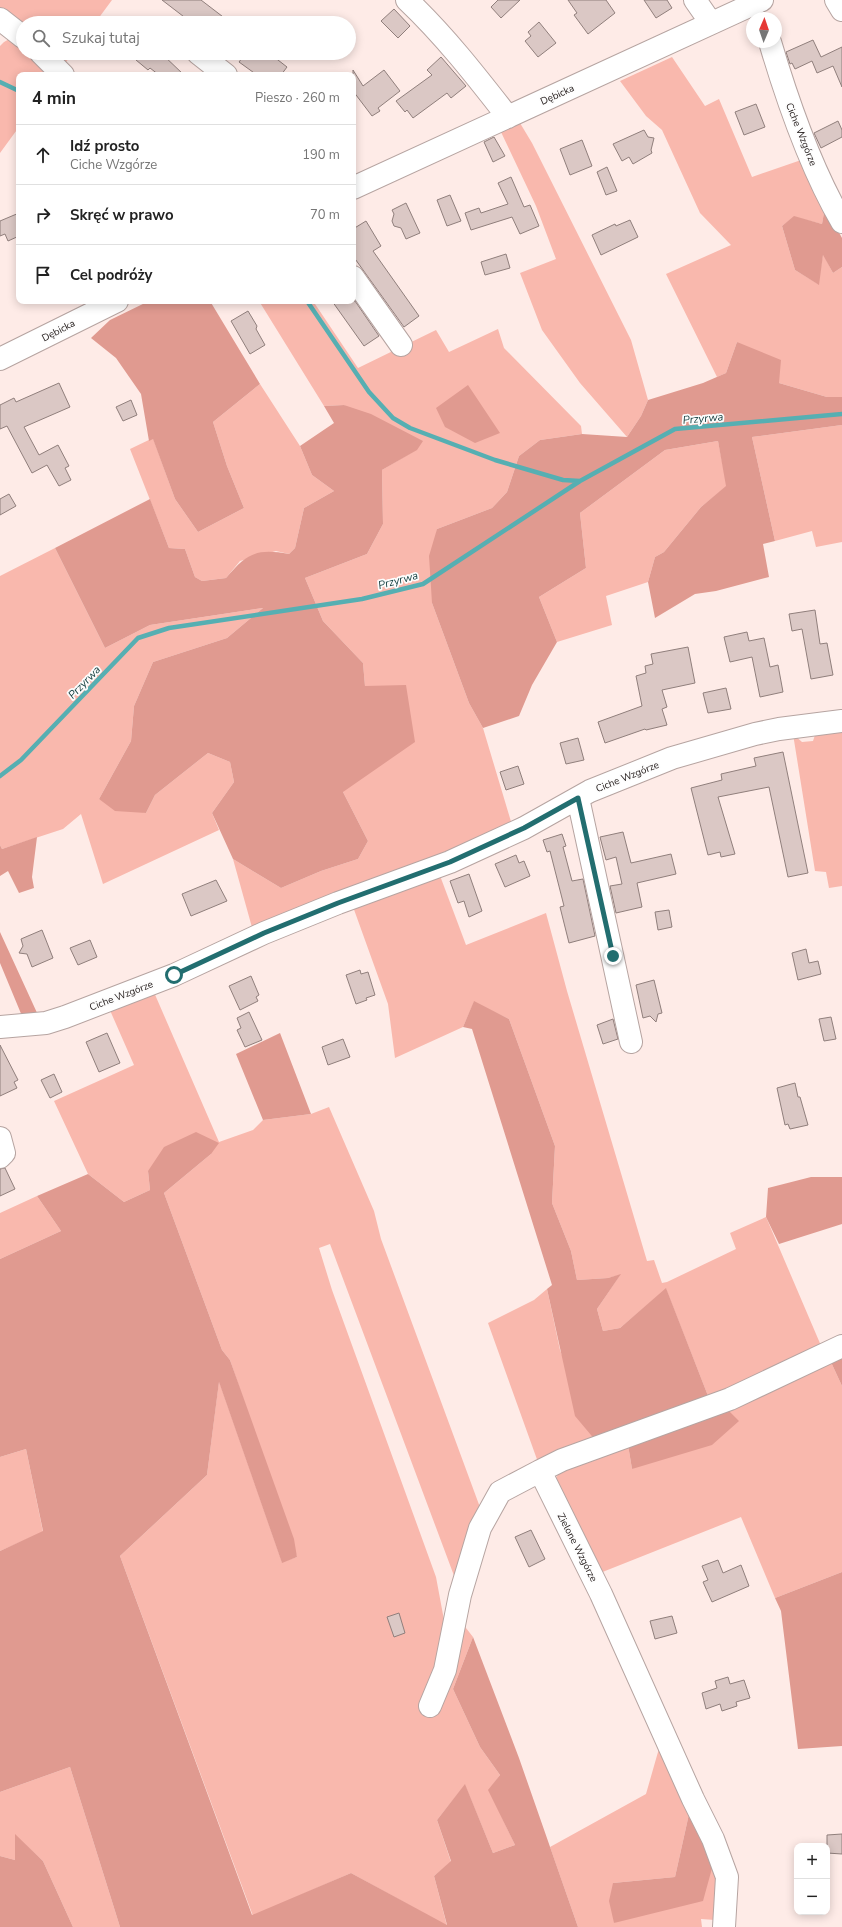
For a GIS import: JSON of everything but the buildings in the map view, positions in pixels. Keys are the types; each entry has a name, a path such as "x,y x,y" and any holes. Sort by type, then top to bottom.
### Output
{"street":[{"path":"407,0 431,22 508,117"},
{"path":"695,0 712,23"},
{"path":"836,0 842,10"},
{"name":"Dębicka","path":"356,187 712,23 761,7"},
{"path":"0,20 16,32"},
{"name":"Ciche Wzgórze","path":"772,48 787,98 824,188 842,222"},
{"path":"48,60 60,72"},
{"path":"207,60 222,72"},
{"path":"356,281 401,345"},
{"name":"Dębicka","path":"2,355 111,304"},
{"name":"Ciche Wzgórze","path":"0,1027 46,1023 166,978 264,933 333,905 456,859 524,828 578,798 638,771 701,749 779,729 842,721"},
{"path":"578,798 631,1042"},
{"path":"0,1138 4,1153 0,1157"},
{"path":"430,1706 445,1670 460,1595 480,1528 500,1492 562,1460 730,1399 842,1346"},
{"name":"Zielone Wzgórze","path":"540,1471 601,1594 693,1799 713,1839 727,1877 724,1927"}],"shaded area":[{"path":"0,0 112,0 100,16 16,16 16,25 0,14"},
{"path":"13,37 16,40 16,60 39,60 52,72 16,72 16,131 0,153 0,46"},
{"path":"672,57 705,106 719,99 752,177 807,158 825,207 822,224 794,217 782,226 795,270 818,284 823,254 833,273 842,267 842,397 827,397 779,383 737,342 726,373 717,377 666,274 731,245 700,213 662,130 646,116 620,81"},
{"path":"57,60 68,60 63,66"},
{"path":"520,123 532,143 631,340 648,400 641,416 627,437 580,383 542,330 520,273 556,259 536,206 501,132"},
{"path":"825,207 842,238 842,267 833,273 823,255 819,285 795,270 782,226 794,216 822,224"},
{"path":"143,304 212,304 260,384 213,422 227,466 244,508 198,532 175,499 153,439 149,441 141,394 116,358 91,338 110,320"},
{"path":"261,304 315,304 358,368 436,330 449,352 498,329 504,348 581,426 582,434 540,440 519,456 507,492 492,508 437,529 432,603 469,703 483,728 512,825 253,931 233,859 281,888 321,871 358,859 368,841 343,792 365,686 363,663 323,621 305,578 367,554 383,524 382,470 414,451 344,405 324,406"},
{"path":"737,342 781,360 779,383 827,397 842,397 842,425 752,437 775,541 763,544 769,577 716,591 695,594 655,618 648,582 655,557 664,552 701,507 726,486 718,441 665,450 580,513 586,568 539,597 557,642 532,685 519,716 483,728 469,703 432,603 429,556 437,529 492,508 507,492 519,456 540,440 582,434 627,437 641,416 648,400 703,383 726,373"},
{"path":"260,384 300,446 312,475 334,491 304,508 295,548 289,554 276,551 240,561 226,578 202,581 195,577 185,549 169,548 130,449 153,438 175,499 198,532 244,508 227,466 213,422"},
{"path":"468,385 500,433 475,443 445,427 436,408"},
{"path":"344,405 371,414 423,441 417,450 382,470 383,524 367,554 305,578 323,621 363,663 365,686 406,685 415,742 343,792 368,841 358,859 321,871 281,888 233,859 212,813 234,782 230,762 208,753 155,795 146,813 115,811 99,799 131,741 134,706 153,662 227,638 263,608 150,625 105,648 55,548 150,499 169,548 185,549 195,577 202,581 226,578 240,563 253,554 261,552 278,552 289,554 295,548 304,508 334,491 312,475 300,446 334,423 324,406"},
{"path":"842,425 842,542 816,547 812,531 775,541 752,437"},
{"path":"718,441 727,486 701,507 664,552 655,557 648,582 606,596 612,625 557,642 539,597 586,568 580,513 665,450"},
{"path":"55,548 105,648 150,625 263,608 227,638 153,662 134,706 131,741 99,799 146,813 155,795 208,753 230,762 234,782 212,813 219,830 103,884 81,814 63,829 2,849 0,845 0,576"},
{"path":"842,729 842,886 829,888 826,872 815,871 793,734 802,742 813,741 816,732"},
{"path":"37,837 32,877 34,888 19,893 8,871 0,876 0,845 2,849"},
{"path":"439,873 466,945 546,913 567,991 647,1261 654,1260 662,1283 736,1249 730,1233 766,1217 822,1348 710,1401 666,1289 620,1328 603,1331 597,1309 620,1275 608,1278 577,1280 571,1251 552,1203 555,1146 509,1019 474,1002 463,1027 395,1058 388,1004 352,904"},
{"path":"0,932 38,1015 22,1016 0,963"},
{"path":"153,990 219,1142 253,1130 263,1120 311,1114 329,1107 374,1211 381,1239 481,1510 456,1581 330,1244 319,1248 332,1290 436,1577 444,1620 449,1624 439,1668 422,1715 441,1704 459,1619 473,1637 453,1689 480,1747 500,1775 489,1790 515,1845 493,1853 465,1785 437,1820 451,1862 434,1876 447,1926 351,1873 253,1916 120,1556 207,1475 219,1381 282,1562 297,1557 230,1360 222,1350 164,1193 211,1154 148,1171 150,1190 124,1202 88,1174 54,1101 134,1065 109,1008"},
{"path":"474,1001 509,1019 555,1146 552,1203 571,1251 577,1280 608,1278 621,1274 597,1309 603,1331 620,1328 666,1288 710,1401 596,1441 575,1416 547,1289 552,1285 472,1029 463,1027"},
{"path":"280,1033 311,1114 263,1120 236,1054"},
{"path":"196,1132 219,1143 211,1154 164,1193 222,1350 230,1360 294,1539 297,1557 282,1563 219,1382 207,1475 120,1556 252,1915 351,1873 447,1925 434,1876 451,1861 437,1820 465,1784 493,1853 515,1845 488,1790 500,1775 480,1747 453,1689 473,1637 519,1758 578,1927 120,1927 70,1767 0,1792 0,1551 43,1531 26,1449 0,1457 0,1259 61,1231 37,1196 88,1174 124,1202 150,1190 148,1171 164,1147"},
{"path":"811,1177 842,1177 842,1224 779,1244 766,1217 768,1188"},
{"path":"37,1196 61,1231 0,1259 0,1213"},
{"path":"547,1289 560,1350 596,1441 539,1465 488,1323 534,1300"},
{"path":"842,1355 842,1386 830,1360"},
{"path":"830,1360 842,1386 842,1572 775,1598 741,1517 600,1573 553,1483 560,1471 628,1445 632,1469 725,1407"},
{"path":"725,1407 739,1421 712,1445 632,1469 628,1445"},
{"path":"26,1449 43,1532 0,1551 0,1457"},
{"path":"842,1572 842,1746 798,1749 781,1611 775,1598"},
{"path":"660,1745 691,1805 675,1877 613,1883 614,1923 714,1861 721,1875 715,1920 701,1919 702,1927 578,1927 550,1847 646,1794"},
{"path":"70,1767 120,1927 73,1927 43,1861 15,1835 15,1860 0,1856 0,1792"},
{"path":"691,1805 714,1861 703,1901 614,1923 609,1901 613,1883 675,1877"},
{"path":"15,1834 43,1861 73,1927 0,1927 0,1856 15,1860"}],"waterway":[{"path":"0,82 16,90"},
{"path":"309,304 369,392 393,418 410,428 495,460 563,480 580,481"},
{"name":"Przyrwa","path":"0,776 21,760 138,638 169,628 362,599 423,584 580,481 675,429 842,414"}],"route":[{"path":"174,975 264,933 376,888 450,862 502,839 578,798 613,956"}]}
